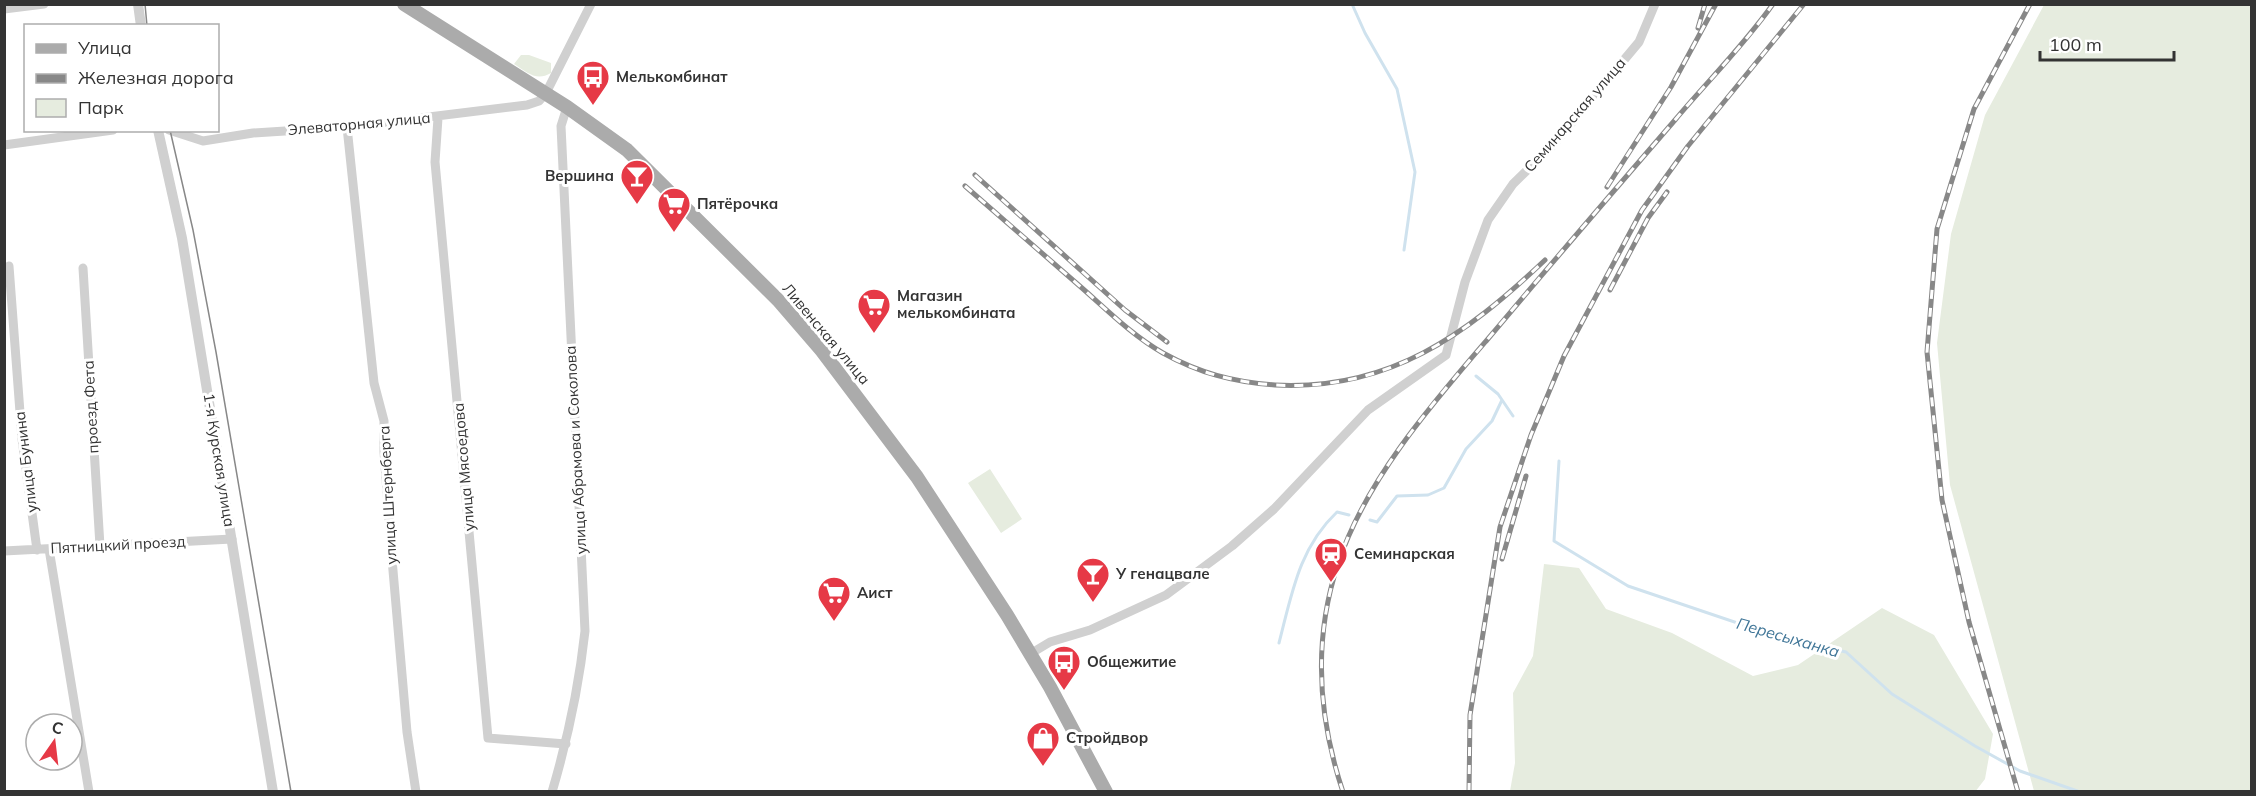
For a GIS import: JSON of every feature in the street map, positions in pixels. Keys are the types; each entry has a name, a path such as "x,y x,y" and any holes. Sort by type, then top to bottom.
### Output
{"main road":[{"name":"Ливенская улица","path":"405,4 567,106 627,150 778,300 822,351 917,477 1030,654 1106,792"}],"street":[{"path":"4,9 44,4"},
{"path":"138,4 141,24"},
{"path":"546,93 591,4"},
{"name":"Семинарская улица","path":"1030,654 1050,642 1090,630 1166,595 1232,546 1274,508 1368,411 1446,355 1465,282 1488,220 1513,184 1552,146 1639,42 1655,4"},
{"name":"Элеваторная улица","path":"175,132 203,141 253,133 438,118 527,105 538,101 546,93"},
{"name":"улица Абрамова и Соколова","path":"552,792 566,744 579,679 585,631 561,122 567,106"},
{"name":"улица Мясоедова","path":"438,118 435,162 488,738 566,744"},
{"name":"улица Штернберга","path":"347,127 374,383 384,421 392,559 407,732 416,792"},
{"path":"4,145 98,132"},
{"name":"1-я Курская улица","path":"158,132 182,238 273,792"},
{"name":"улица Бунина","path":"9,266 7,297 22,440 37,550"},
{"name":"проезд Фета","path":"83,268 100,546"},
{"name":"Пятницкий проезд","path":"4,551 232,539"},
{"path":"49,549 89,792"}],"green space":[{"path":"2044,5 2251,5 2251,791 2034,791 1950,485 1937,343 1951,234 1985,115"},
{"path":"521,55 529,55 551,63 551,73 541,77 527,73 514,64"},
{"path":"990,469 1022,519 1001,533 968,483"},
{"path":"1544,564 1579,568 1606,609 1672,633 1753,676 1798,665 1882,608 1934,635 1993,734 1985,779 1975,792 1510,791 1515,763 1513,693 1533,656"}],"waterway":[{"name":"Пересыханка","path":"1352,4 1365,33 1397,89 1415,172 1404,250"},
{"path":"1476,376 1498,394 1513,416"},
{"path":"1370,520 1377,522 1397,496 1428,495 1444,488 1466,449 1492,421 1502,400"},
{"name":"Пересыханка","path":"1559,461 1554,541 1628,586 1785,639 1846,652 1892,694 1975,746 2020,771 2080,792"},
{"path":"1279,643 1288,606 1305,556 1324,526 1337,512 1349,515"}],"tram line":[{"path":"145,4 147,24"},
{"path":"170,132 193,230 216,352 291,792"}],"railway":[{"path":"1698,28 1705,4"},
{"path":"1607,187 1671,87 1716,4"},
{"path":"1343,792 1328,735 1324,707 1322,649 1330,592 1338,564 1365,503 1402,445 1444,391 1604,202 1738,49 1773,4"},
{"path":"1469,792 1470,715 1500,527 1531,435 1564,356 1642,210 1688,146 1804,4"},
{"path":"2018,792 1969,622 1942,500 1927,352 1937,229 1974,109 2030,4"},
{"path":"975,175 1125,310 1167,342"},
{"path":"965,186 1141,339 1176,360 1203,371 1260,384 1316,384 1354,379 1390,368 1423,353 1455,334 1486,312 1545,260"},
{"path":"1610,290 1648,218 1667,192"},
{"path":"1502,559 1526,476"}],"place":[{"name":"Мелькомбинат","path":"593,106"},
{"name":"Вершина","path":"637,205"},
{"name":"Пятёрочка","path":"674,233"},
{"name":"Магазин мелькомбината","path":"874,334"},
{"name":"Семинарская","path":"1331,583"},
{"name":"У генацвале","path":"1093,603"},
{"name":"Аист","path":"834,622"},
{"name":"Общежитие","path":"1064,691"},
{"name":"Стройдвор","path":"1043,767"}]}
